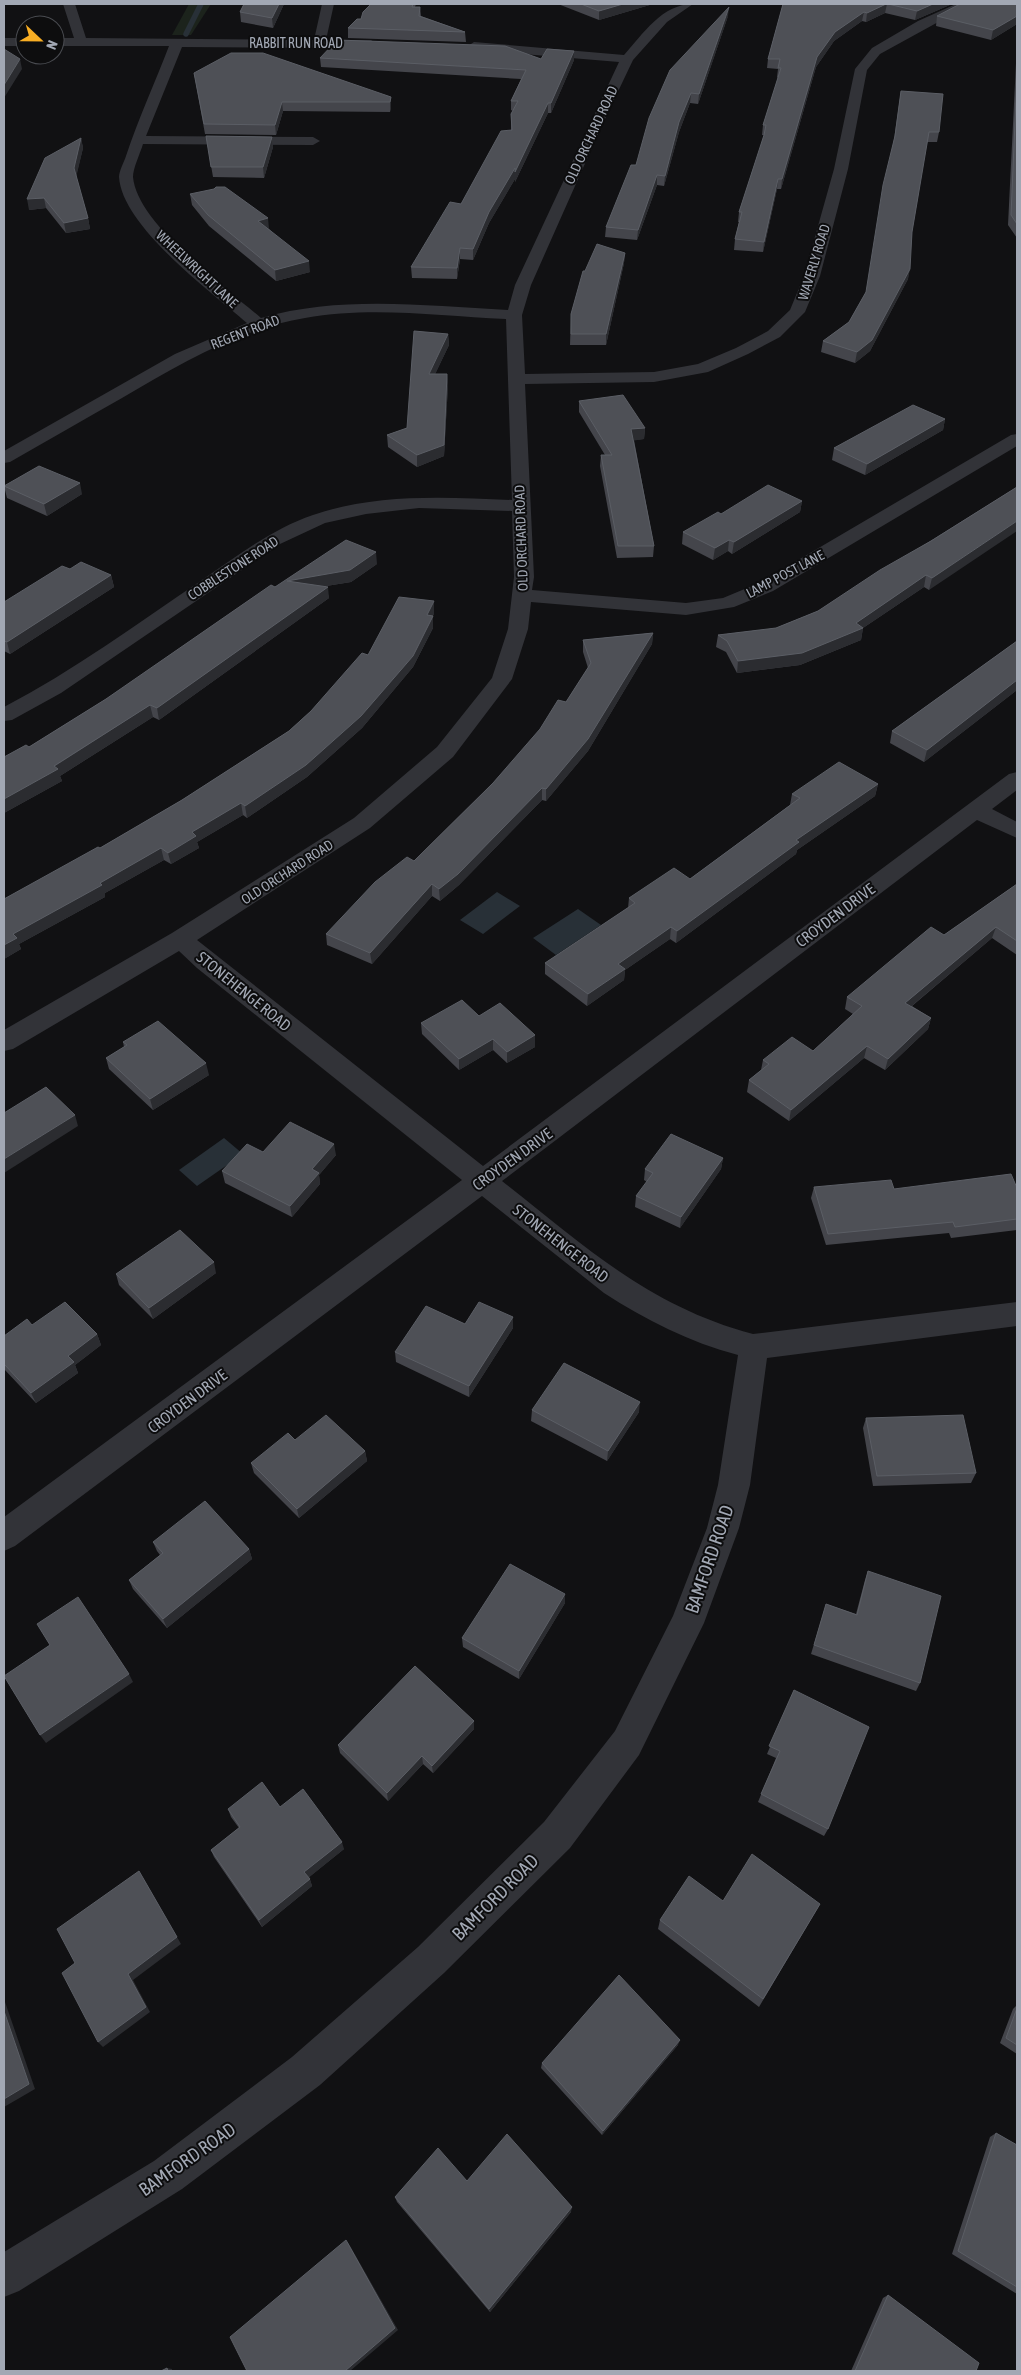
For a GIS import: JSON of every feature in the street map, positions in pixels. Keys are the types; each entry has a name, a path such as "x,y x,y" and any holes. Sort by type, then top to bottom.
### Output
{"street":[{"path":"69,4 81,42"},
{"path":"319,43 328,4"},
{"name":"OLD ORCHARD ROAD","path":"4,1042 181,939 362,823 445,752 502,679 518,629 524,595 514,315 526,276 627,58 663,20 687,4"},
{"name":"WAVERLY ROAD","path":"515,379 654,377 702,368 742,352 774,334 797,312 812,276 841,168 861,69 876,51 922,24 965,4"},
{"name":"RABBIT RUN ROAD","path":"65,42 382,44"},
{"name":"WHEELWRIGHT LANE","path":"177,43 138,140 126,176 131,196 145,219 168,246 259,325"},
{"path":"461,46 627,58"},
{"path":"138,140 313,141"},
{"name":"REGENT ROAD","path":"4,458 162,368 230,335 281,318 323,311 355,310 514,315"},
{"name":"LAMP POST LANE","path":"524,595 686,608 727,603 766,588 1017,439"},
{"name":"COBBLESTONE ROAD","path":"4,715 54,689 273,540 319,519 366,508 419,502 521,506"},
{"name":"CROYDEN DRIVE","path":"4,1536 482,1181 1017,779"},
{"path":"976,810 1017,831"},
{"name":"STONEHENGE ROAD","path":"181,939 206,962 614,1285 648,1307 683,1325 718,1338 753,1347 1017,1314"},
{"name":"BAMFORD ROAD","path":"4,2276 168,2176 306,2072 431,1960 558,1835 627,1743 687,1623 723,1528 734,1484 751,1377 753,1347"}],"shaded area":[{"path":"189,4 211,4 191,35 172,35"},
{"path":"497,892 520,906 483,934 460,920"},
{"path":"578,909 601,925 556,955 533,938"},
{"path":"224,1138 243,1154 197,1186 179,1170"}],"building":[{"path":"244,4 279,4 272,18 240,12"},
{"path":"371,4 413,4 412,7 420,7 419,16 465,32 348,28 357,19 361,19 363,12"},
{"path":"581,4 623,4 599,11"},
{"path":"783,4 886,4 867,13 864,12 835,32 817,57 782,179 778,179 764,242 735,239 742,212 739,212 764,135 766,125 763,125 781,68 778,68 780,59 768,59"},
{"path":"888,4 933,4 917,11"},
{"path":"960,4 1017,4 1017,16 993,30 937,16"},
{"path":"729,7 699,94 691,93 679,122 665,176 657,175 638,230 606,227 631,165 636,165 649,118 670,70"},
{"path":"337,40 505,46 541,59 547,49 574,51 551,103 548,103 515,172 515,168 489,212 473,249 460,248 457,268 411,267 450,202 461,204 501,131 512,130 511,114 518,101 511,101 526,70 320,58"},
{"path":"4,49 15,56 16,65 4,85"},
{"path":"231,53 263,53 391,97 390,102 282,102 275,125 204,124 194,73"},
{"path":"1017,75 1017,224 1011,215"},
{"path":"901,91 943,94 939,132 929,132 912,232 910,269 872,340 857,352 823,341 849,322 866,292 883,185 895,136"},
{"path":"206,136 272,137 263,167 211,167"},
{"path":"81,138 74,168 88,218 64,223 44,198 27,199 45,158"},
{"path":"216,187 225,187 268,218 258,221 309,261 275,270 208,215 190,194"},
{"path":"597,244 625,253 606,334 571,334 571,314 583,271 585,271"},
{"path":"414,331 448,334 429,374 447,374 444,445 417,455 387,435 407,428"},
{"path":"623,395 645,428 631,429 654,546 618,546 601,455 612,455 579,401"},
{"path":"913,405 945,419 867,464 834,448"},
{"path":"39,466 80,483 44,504 4,486"},
{"path":"768,485 802,501 734,542 729,540 715,548 683,532 718,512 721,514"},
{"path":"1017,487 1017,521 932,578 926,575 856,623 863,628 802,653 738,661 727,641 718,635 776,628 818,611 880,570 931,541"},
{"path":"346,540 376,552 350,570 287,581 328,587 157,708 150,705 54,766 58,769 4,799 4,757 26,745 29,747 106,699 271,585 275,587"},
{"path":"81,562 111,575 7,642 4,641 4,602 62,566 70,569"},
{"path":"399,597 434,601 427,615 433,616 413,656 361,716 306,765 245,806 241,803 192,832 196,836 168,853 161,848 100,883 102,885 13,934 17,938 4,945 4,899 98,847 100,848 182,800 289,731 311,711 362,653 368,655"},
{"path":"653,633 588,739 546,789 542,788 458,874 439,889 432,884 370,953 326,934 375,882 407,857 414,861 493,783 540,729 558,700 566,702 591,663 583,640"},
{"path":"1017,641 1017,680 927,750 892,731"},
{"path":"839,762 878,784 796,840 799,842 677,931 671,927 618,964 625,969 588,994 545,963 635,903 629,898 674,868 690,879 800,798 792,794"},
{"path":"1017,884 1017,941 996,927 905,1003 931,1018 888,1059 867,1046 791,1110 749,1080 769,1064 763,1060 792,1037 813,1051 862,1006 847,997 931,927 944,935"},
{"path":"462,1000 479,1016 500,1003 535,1035 507,1052 493,1039 459,1059 421,1023"},
{"path":"158,1021 206,1063 150,1099 106,1058 127,1045 123,1042"},
{"path":"46,1087 75,1115 4,1159 4,1113"},
{"path":"290,1122 334,1144 312,1169 319,1173 290,1206 222,1171 247,1144 263,1152"},
{"path":"671,1134 723,1158 681,1217 636,1196 653,1173 645,1169"},
{"path":"1011,1174 1017,1188 1017,1219 955,1227 953,1222 828,1234 814,1187 891,1180 894,1189"},
{"path":"180,1230 214,1262 149,1308 116,1274"},
{"path":"65,1302 97,1334 68,1356 74,1362 31,1393 4,1364 4,1336 27,1319 32,1325"},
{"path":"479,1302 513,1317 469,1386 395,1352 426,1306 465,1324"},
{"path":"564,1363 640,1402 608,1451 532,1410"},
{"path":"326,1415 365,1451 297,1509 251,1463 288,1433 295,1440"},
{"path":"963,1415 976,1473 877,1476 866,1418"},
{"path":"205,1501 249,1549 163,1619 129,1580 163,1553 153,1542"},
{"path":"510,1564 565,1594 519,1671 462,1638"},
{"path":"868,1571 941,1596 920,1683 814,1645 826,1604 857,1615"},
{"path":"78,1597 129,1674 40,1735 4,1676 50,1645 37,1624"},
{"path":"415,1666 474,1721 432,1766 422,1756 387,1793 338,1745"},
{"path":"794,1690 869,1727 828,1829 761,1794 780,1751 769,1746"},
{"path":"262,1782 280,1807 303,1789 342,1842 304,1872 310,1879 259,1920 211,1850 240,1827 228,1809"},
{"path":"752,1854 820,1904 763,1999 660,1920 689,1876 723,1901"},
{"path":"139,1871 177,1937 128,1974 146,2007 98,2042 62,1973 75,1963 57,1929"},
{"path":"619,1975 680,2040 603,2131 542,2063"},
{"path":"1017,2008 1017,2045 1006,2038"},
{"path":"4,2011 29,2084 4,2099"},
{"path":"996,2133 1017,2145 1017,2287 958,2251"},
{"path":"507,2134 572,2207 489,2309 395,2197 438,2148 467,2181"},
{"path":"346,2240 395,2328 345,2371 247,2371 230,2337"},
{"path":"888,2295 979,2363 976,2371 855,2371"}],"waterway":[{"path":"186,34 201,4"}]}
